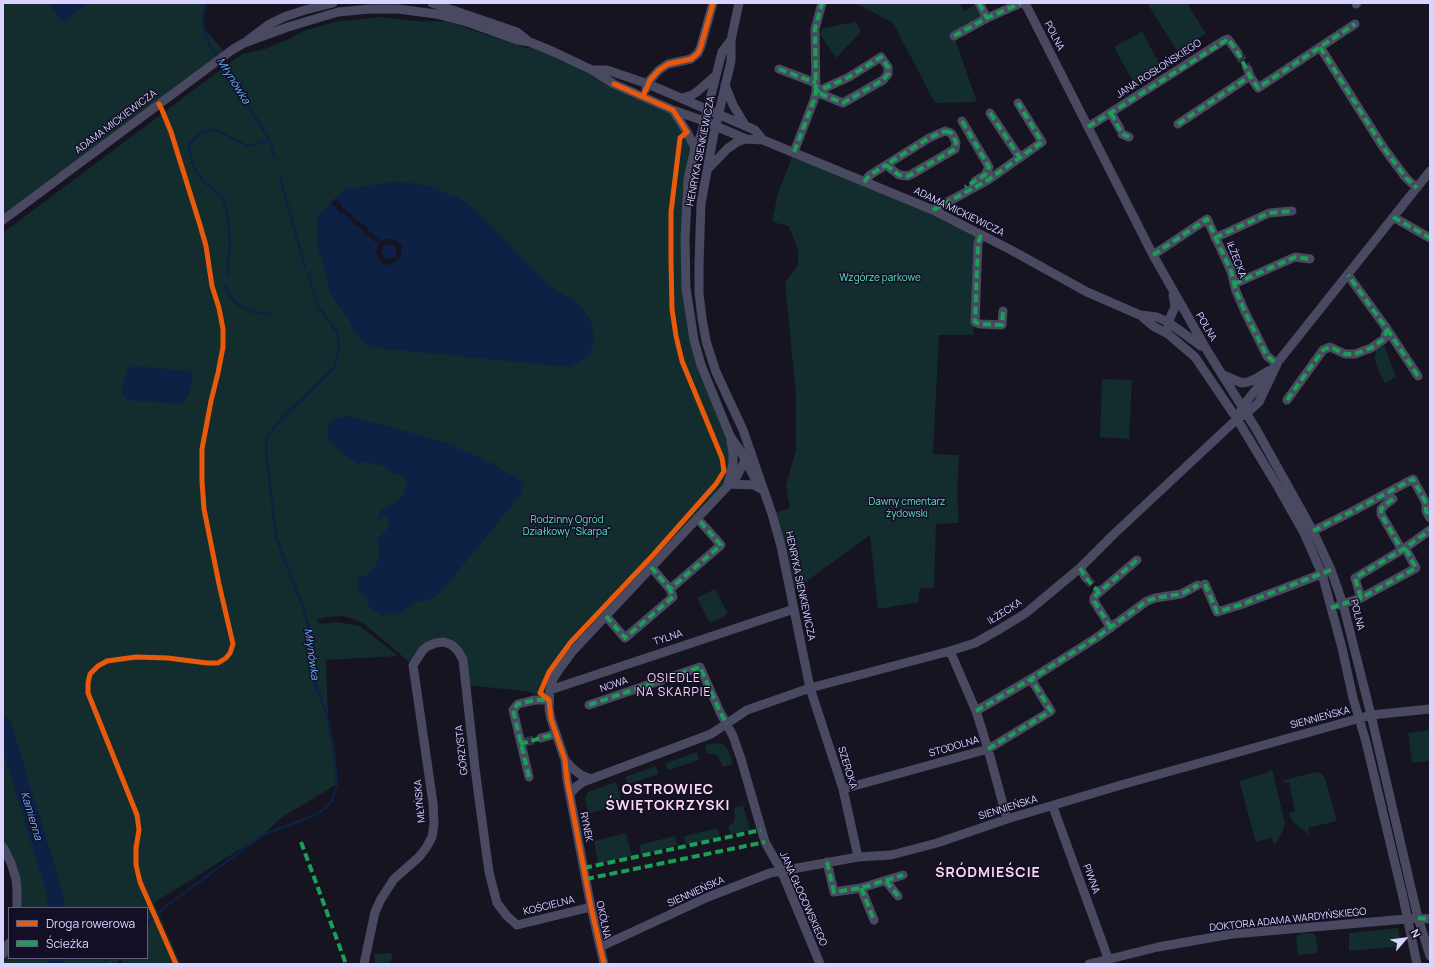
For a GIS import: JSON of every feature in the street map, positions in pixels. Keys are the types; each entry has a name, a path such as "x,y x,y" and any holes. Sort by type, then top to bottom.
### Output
{"street":[{"name":"ADAMA MICKIEWICZA","path":"3,220 226,54 268,25 284,17 333,3"},
{"name":"ADAMA MICKIEWICZA","path":"432,3 517,32 530,42"},
{"path":"643,96 654,74 668,64 691,59 698,53 713,3"},
{"name":"HENRYKA SIENKIEWICZA","path":"739,3 730,40 731,61 707,170 700,216 699,293 706,341 716,372 743,430 772,514 781,546 810,688"},
{"path":"794,152 816,87 815,29 822,3"},
{"path":"979,3 987,18"},
{"path":"954,36 987,18 1021,3"},
{"name":"POLNA","path":"1025,3 1153,255 1208,352 1245,410 1295,507 1304,534 1322,574 1342,648 1366,742 1417,964"},
{"name":"ADAMA MICKIEWICZA","path":"244,43 338,12 398,6 420,12 449,17 517,40 530,42 592,70 614,84 673,110 746,139 763,140 934,210 1087,292 1140,315 1157,317 1168,322 1177,327 1208,352"},
{"path":"1178,124 1249,73 1258,88 1355,24"},
{"name":"JANA ROSŁOŃSKIEGO","path":"1088,127 1223,41 1228,39 1238,53"},
{"name":"HENRYKA SIENKIEWICZA","path":"730,40 722,52 701,135 695,148 688,179 686,201 686,288 694,340 701,365 730,436 745,460 755,481 763,490"},
{"path":"1320,47 1383,147 1406,178 1417,188"},
{"path":"779,69 816,87 843,103 882,80 888,74 888,67 881,57 849,77 816,87"},
{"name":"ADAMA MICKIEWICZA","path":"592,70 607,70 648,84 756,130 763,140"},
{"path":"682,98 692,95 698,91 716,75"},
{"path":"725,85 733,105 745,125"},
{"path":"934,210 988,180 1042,142 1018,103"},
{"path":"673,110 688,132 695,148"},
{"path":"990,113 1020,158"},
{"path":"1111,113 1124,133"},
{"path":"954,198 963,189 985,175 989,167 962,121"},
{"path":"864,182 870,175 929,138 945,131 950,133 956,142 955,149 908,176 899,175 886,165"},
{"path":"707,170 727,149 737,142 746,139"},
{"name":"IŁŻECKA","path":"727,724 747,710 810,688 975,643 1026,613 1080,568 1114,534 1237,419 1278,364 1430,172"},
{"path":"1216,238 1269,213 1292,211"},
{"path":"1393,217 1430,238"},
{"name":"IŁŻECKA","path":"1153,255 1206,219 1231,271 1234,284 1245,312 1268,356 1278,364"},
{"path":"981,235 978,243 975,322 980,324 1002,325 1003,311"},
{"path":"1234,284 1295,257 1310,259"},
{"path":"1348,275 1387,329 1418,376"},
{"name":"POLNA","path":"1168,334 1168,322 1175,307 1173,292"},
{"name":"POLNA","path":"1168,334 1177,327 1183,318 1184,311"},
{"name":"ADAMA MICKIEWICZA","path":"1140,315 1153,326 1168,334 1195,357 1237,419"},
{"path":"1287,400 1323,350 1330,347 1346,354 1354,354 1371,348 1384,339 1387,329"},
{"name":"IŁŻECKA","path":"1223,375 1242,383 1248,382 1278,364"},
{"name":"POLNA","path":"1237,419 1295,507 1313,531 1332,570 1343,604 1371,715 1418,918 1430,956"},
{"path":"728,484 733,458 730,436"},
{"path":"591,779 576,772 565,760 555,734 550,714 549,700 553,679 565,661 737,476 750,450"},
{"path":"1313,531 1353,512 1413,479 1426,503 1426,511 1430,518"},
{"path":"728,484 754,485 763,490"},
{"path":"1331,608 1361,598 1416,568 1381,514 1381,509 1384,504 1393,500"},
{"path":"670,589 721,544 697,518"},
{"path":"1361,598 1355,578 1404,549 1430,530"},
{"path":"1111,628 1094,601 1096,595 1098,591 1137,560"},
{"path":"606,616 625,638 673,597 670,589 651,567"},
{"path":"1080,568 1086,578"},
{"path":"976,711 1031,679 1111,628 1147,601 1155,598 1180,594 1202,584 1217,612 1240,605 1332,570"},
{"name":"TYLNA","path":"550,690 794,608"},
{"name":"GÓRZYSTA","path":"413,664 423,650 428,646 444,642 452,645 458,651 463,660 475,768 489,872 497,903"},
{"path":"950,651 976,711 1007,819"},
{"name":"MŁYŃSKA","path":"364,964 375,912 381,899 394,879 419,857 432,837 434,824 433,803 413,664"},
{"name":"NOWA","path":"589,705 700,667 727,724"},
{"name":"STODOLNA","path":"843,789 988,749 1051,711 1031,679"},
{"name":"SZEROKA","path":"810,688 843,789 858,857"},
{"path":"528,777 523,743 513,714 515,706 535,700 549,700"},
{"name":"SIENNIEŃSKA","path":"600,947 708,897 770,873 858,857 891,855 938,843 1007,819 1053,807 1151,777 1371,715 1430,709"},
{"path":"570,794 579,785 591,779 711,734 727,724"},
{"name":"JANA GŁOGOWSKIEGO","path":"727,724 741,759 765,842 781,870 820,964"},
{"path":"541,738 555,734"},
{"name":"RYNEK","path":"565,760 567,780 586,879"},
{"name":"PIWNA","path":"1053,807 1108,958"},
{"path":"3,847 7,863 16,879 17,907"},
{"path":"826,862 834,892 861,888 903,876"},
{"name":"OKÓLNA","path":"586,879 604,964"},
{"path":"886,881 898,896"},
{"path":"861,888 874,920"},
{"name":"KOŚCIELNA","path":"497,903 507,916 517,925 591,906"},
{"name":"DOKTORA ADAMA WARDYŃSKIEGO","path":"1089,964 1108,958 1158,947 1223,936 1418,918 1430,919"},
{"path":"3,954 8,945"}],"green space":[{"path":"3,3 206,3 203,17 203,27 226,54 3,220"},
{"path":"855,3 959,3 964,11 979,3 987,18 954,36 977,102 935,103 893,23"},
{"path":"1147,3 1187,3 1206,34 1177,51"},
{"name":"Rodzinny Ogród Działkowy \"Skarpa\"","path":"380,17 415,21 448,22 526,48 538,45 673,110 695,148 685,239 694,340 730,436 728,484 565,661 549,700 536,694 524,691 466,685 458,651 436,643 413,665 364,624 354,619 342,616 326,617 316,620 321,624 336,622 360,626 398,656 326,660 328,719 334,751 337,784 281,818 263,835 154,903 181,964 124,964 122,959 148,959 148,907 17,907 18,901 3,847 3,233 235,59 243,54 265,49 303,31 334,22"},
{"path":"856,22 861,32 836,58 820,34 823,28"},
{"path":"1142,32 1163,70 1135,85 1114,47"},
{"name":"Wzgórze parkowe","path":"794,152 981,235 973,335 939,335 933,454 959,455 957,496 959,523 936,524 934,588 920,588 918,602 878,609 870,535 796,589 790,591 772,514 790,508 786,486 796,449 796,395 785,283 798,265 798,250 789,226 772,222 778,193"},
{"path":"1384,345 1396,377 1385,383 1378,370 1375,360 1376,348"},
{"path":"1102,379 1132,380 1129,439 1100,437"},
{"path":"715,589 728,614 710,623 697,598"},
{"path":"1430,730 1430,761 1412,763 1408,733"},
{"path":"716,743 723,744 728,750 733,764 723,767 718,756 707,754 705,745"},
{"path":"697,752 699,760 668,770 666,763"},
{"path":"656,766 659,774 628,784 625,777"},
{"path":"1272,769 1285,823 1284,828 1274,844 1271,838 1256,842 1239,781 1266,773"},
{"path":"1316,772 1322,774 1325,778 1337,821 1308,828 1309,835 1292,821 1289,813 1295,811 1289,782 1282,783 1284,780"},
{"path":"616,782 622,804 588,814 585,798 588,792"},
{"path":"743,805 750,830 731,834 728,826 733,823 735,818 734,808"},
{"path":"718,828 720,837 686,845 684,836"},
{"path":"626,833 632,856 598,864 594,841"},
{"path":"675,836 677,845 641,855 639,845"},
{"path":"1398,928 1402,946 1349,951 1349,933"},
{"path":"1313,933 1316,937 1318,953 1298,955 1296,936 1299,934"},
{"path":"8,945 8,959 120,959 116,964 3,964 3,954"},
{"path":"391,953 393,957 387,964 375,964 374,954"}],"water":[{"path":"55,3 89,3 63,22 50,6"},
{"path":"392,182 411,183 430,187 461,199 473,208 546,282 557,291 576,301 590,319 594,342 589,355 585,359 569,367 387,349 372,347 362,341 354,331 349,320 335,301 329,289 317,243 317,218 341,192 346,189"},
{"path":"135,366 189,371 193,375 193,378 189,395 183,403 179,404 127,400 121,391 127,371 131,367"},
{"path":"346,416 443,442 477,456 504,470 524,483 519,497 440,593 426,601 416,602 403,611 384,616 370,608 366,597 358,590 357,579 371,573 378,561 380,548 376,541 387,529 390,520 385,515 378,522 380,511 400,500 407,484 406,478 393,473 384,466 368,462 357,464 328,440 329,420"}],"pier":[{"path":"334,199 342,204 341,206 350,214 351,213 354,215 353,217 363,225 364,224 367,227 366,228 381,241 388,238 396,241 402,246 400,259 391,265 381,262 376,253 378,244 368,236 367,237 364,234 365,233 355,224 354,226 351,223 352,221 343,213 341,214 338,211 339,210 331,203","holes":["388,244 394,245 397,250 396,256 391,259 385,258 382,253 383,247"]}],"waterway":[{"name":"Młynówka","path":"206,3 203,17 203,27 210,46 226,67 269,140 275,157"},
{"path":"227,275 230,241 227,212 224,202 215,191 205,183 194,168 189,149 190,143 200,133 211,130 218,131 248,146 269,140"},
{"name":"Młynówka","path":"280,178 305,267"},
{"name":"Młynówka","path":"148,922 165,907 263,835 315,815 327,807 333,798 337,784 334,751 328,719 312,674 313,654 311,638 304,610 276,537 266,449 266,441 269,434 284,416 334,368 337,358 339,346 337,332 318,306 308,274"},
{"path":"225,286 228,294 237,304 253,312 271,314"},
{"name":"Kamienna","path":"3,724 55,894 56,907"},
{"name":"Kamienna","path":"56,959 56,964"},
{"name":"Młynówka","path":"102,964 107,959"}],"tunnel":[{"path":"1238,53 1248,70"},
{"path":"1086,578 1097,590"},
{"path":"525,742 541,738"}],"marked path":[{"path":"794,152 816,92 849,77 881,57 888,67 888,74 883,80 843,103 816,92 815,29 822,3"},
{"path":"979,3 987,18"},
{"path":"954,36 987,18 1021,3"},
{"path":"1088,127 1228,39 1238,53 1258,88 1355,24"},
{"path":"1320,47 1383,147 1406,178 1417,188"},
{"path":"779,69 816,83"},
{"path":"1178,124 1250,76"},
{"path":"933,210 988,180 1042,142 1018,103"},
{"path":"990,113 1020,158"},
{"path":"1111,113 1122,134 1129,137"},
{"path":"962,121 989,167 985,175 965,187"},
{"path":"945,131 951,133 953,136 956,142 955,149 912,174 908,176 899,175 886,165 929,138 945,131"},
{"path":"864,182 870,175 886,165"},
{"path":"1215,238 1269,213 1292,211"},
{"path":"1393,217 1430,238"},
{"path":"1153,255 1207,219 1231,271 1236,291 1245,312 1267,356 1277,364"},
{"path":"981,235 978,243 975,322 980,324 1002,325 1003,311"},
{"path":"1234,284 1295,257 1310,259"},
{"path":"1287,400 1323,350 1330,347 1345,354 1355,354 1371,348 1384,339 1387,329 1348,275"},
{"path":"1387,329 1418,376"},
{"path":"1313,531 1413,479 1426,503 1426,511 1430,518"},
{"path":"1393,499 1381,509 1381,514 1402,550"},
{"path":"651,567 670,589 721,545 697,518"},
{"path":"1361,598 1355,578 1405,548 1430,530"},
{"path":"1331,608 1361,598 1416,568 1405,548"},
{"path":"1111,628 1094,601 1094,598 1137,560"},
{"path":"1080,568 1086,578 1099,592"},
{"path":"1205,584 1217,612 1240,605 1331,570"},
{"path":"976,711 1031,679 1096,638 1147,601 1155,598 1181,594 1198,585"},
{"path":"606,616 625,638 673,597 670,589"},
{"path":"589,705 700,667 727,724"},
{"path":"988,749 1051,711 1031,679"},
{"path":"529,777 513,710 518,704 535,700 549,700"},
{"path":"520,744 555,734"},
{"path":"584,868 761,830"},
{"path":"301,842 346,964"},
{"path":"586,879 765,842"},
{"path":"827,862 834,892 861,888 903,875"},
{"path":"886,881 898,896"},
{"path":"861,888 874,920"},
{"path":"1418,918 1430,919"}],"cycle path":[{"path":"643,96 650,80 659,70 668,64 691,59 698,53 713,3"},
{"path":"604,964 591,907 567,780 565,760 551,719 549,700 540,693 549,672 570,643 654,554 716,484 724,471 722,458 682,361 672,309 671,212 680,138 687,132 673,110 614,84"},
{"path":"159,104 171,132 206,246 212,286 219,308 223,329 223,347 202,449 202,481 204,509 233,644 230,653 226,658 218,663 168,658 136,657 107,661 98,666 90,674 88,693 137,815 139,830 136,848 136,865 140,882 176,964"}],"district":[{"name":"OSIEDLE NA SKARPIE","path":"674,686"},
{"name":"OSTROWIEC ŚWIĘTOKRZYSKI","path":"668,798"},
{"name":"ŚRÓDMIEŚCIE","path":"988,873"}],"park label":[{"name":"Dawny cmentarz żydowski","path":"907,508"}]}
